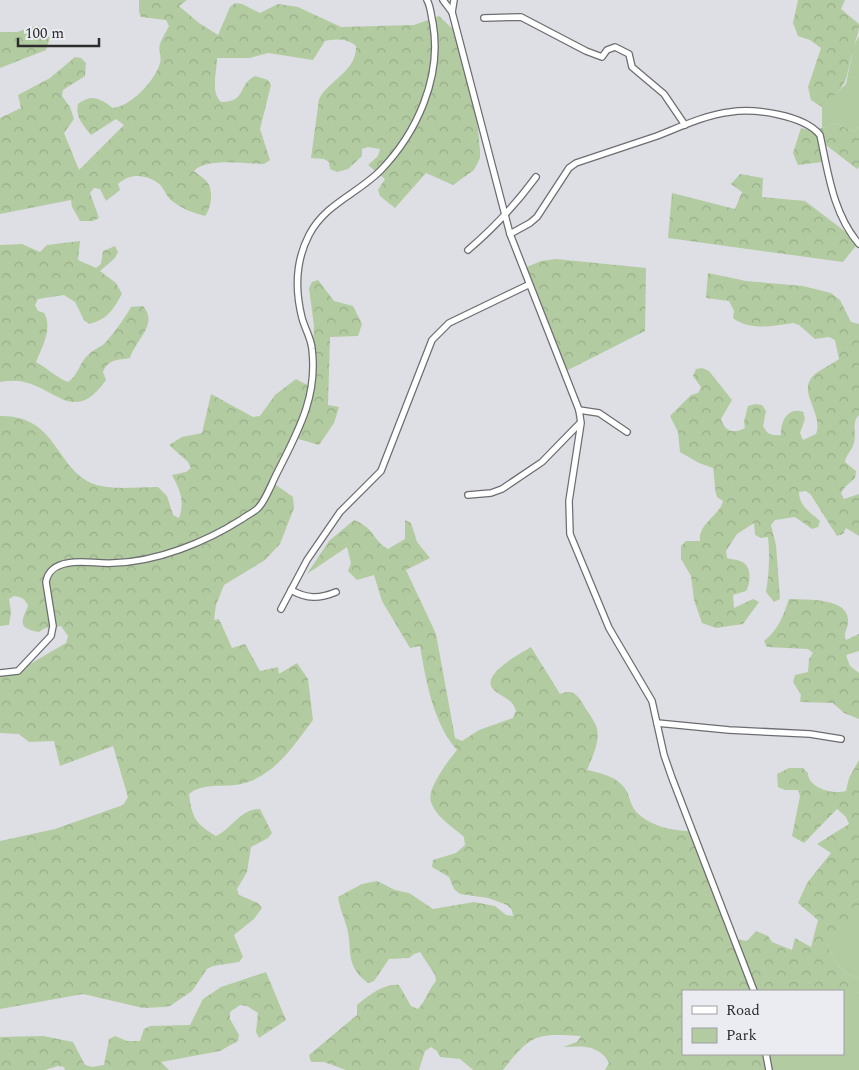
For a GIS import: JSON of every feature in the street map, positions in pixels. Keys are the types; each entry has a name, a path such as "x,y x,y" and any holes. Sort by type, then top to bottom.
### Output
{"street":[{"path":"0,673 18,671 51,636 53,626 46,582 47,574 53,568 68,562 114,564 181,549 223,531 259,507 306,415 311,393 312,346 297,292 296,281 301,256 308,236 320,218 330,207 379,172 398,149 416,121 428,97 434,64 435,34 427,0"},
{"path":"443,0 452,12 510,234 528,285 579,410 581,423 569,501 570,534 609,628 652,701 656,723 672,778 754,990"},
{"path":"452,12 454,0"},
{"path":"484,18 521,17 602,57 608,50 615,47 629,54 632,67 664,94 685,125"},
{"path":"510,234 537,217 569,168 685,125 738,111 766,113 802,121 814,128 820,135 838,210 848,231 859,244"},
{"path":"468,250 505,216 536,177"},
{"path":"281,609 307,560 340,512 381,471 432,340 450,323 528,285"},
{"path":"579,410 599,413 626,432"},
{"path":"468,495 491,493 502,489 542,462 581,423"},
{"path":"291,590 309,598 317,598 336,592"},
{"path":"656,723 729,730 810,734 841,739"},
{"path":"766,1055 768,1070"}],"green space":[{"path":"139,0 187,0 179,6 199,23 218,35 230,7 235,3 242,4 260,13 278,4 298,7 341,27 414,25 439,16 456,32 475,98 480,158 474,170 453,185 426,173 395,208 380,196 378,190 385,179 368,165 378,156 380,149 368,147 362,149 362,156 348,169 337,172 330,169 329,162 324,159 311,158 319,99 329,86 347,69 355,55 356,46 352,43 345,40 325,41 313,60 268,53 249,58 217,58 215,87 221,102 235,99 249,80 255,76 268,80 271,85 260,129 270,160 264,164 207,164 194,171 207,181 210,189 210,205 205,216 180,206 170,199 158,183 143,176 133,176 123,180 118,184 120,190 106,201 100,189 94,188 90,193 99,218 93,221 80,221 72,207 71,200 0,214 0,118 21,108 18,95 50,78 75,57 81,58 86,63 85,76 63,90 62,96 70,107 74,119 64,133 79,170 124,125 116,119 91,135 80,121 77,109 78,104 92,98 96,98 113,108 127,103 148,85 157,70 160,61 160,44 169,26 166,20 141,17"},
{"path":"798,0 845,0 841,9 859,24 846,80 843,86 822,107 811,100 808,87 821,48 810,40 798,36 793,23"},
{"path":"35,26 42,27 50,38 46,50 0,68 0,32 17,32"},
{"path":"859,36 859,127 854,132 836,123 822,128 822,107 846,84 854,45"},
{"path":"836,123 854,132 859,127 859,167 857,169 826,145 822,162 798,165 793,153 801,128 813,131"},
{"path":"740,174 763,178 762,197 805,201 859,242 843,262 668,238 672,193 735,209 742,192 731,184"},
{"path":"80,241 78,260 96,268 101,264 103,251 115,246 118,252 115,258 100,271 116,283 122,294 109,314 101,320 89,324 84,320 75,302 64,295 38,299 35,305 38,311 44,313 47,331 44,344 36,362 68,382 74,376 83,360 109,338 131,307 143,306 147,313 149,319 145,332 130,358 111,362 105,368 103,372 106,380 95,393 85,400 75,402 66,400 24,382 0,382 0,245 22,244 40,252 47,245"},
{"path":"556,259 646,268 645,331 564,372 522,269 541,261"},
{"path":"708,273 746,281 803,286 831,293 840,300 851,322 859,324 859,415 855,421 854,443 845,462 856,471 855,478 841,493 844,499 859,494 859,536 846,528 843,534 837,536 811,495 806,491 799,492 803,505 820,521 818,527 812,529 795,517 775,520 771,525 776,545 780,599 774,602 766,592 769,565 768,537 761,538 755,535 754,523 737,534 726,551 727,558 738,560 747,566 749,574 749,583 746,591 733,595 734,608 753,599 759,602 743,624 716,628 702,623 694,600 691,576 681,559 681,546 686,541 700,541 702,529 721,507 723,501 717,497 713,468 699,463 680,452 678,432 670,416 691,395 698,393 701,387 693,376 696,369 702,368 709,371 732,400 721,419 727,429 737,431 745,428 744,422 748,406 762,405 766,411 763,426 768,433 775,435 781,435 782,425 789,413 793,411 803,412 805,419 800,433 803,440 816,434 818,426 809,396 809,382 813,376 839,359 835,340 829,337 815,339 799,325 793,323 762,327 739,322 733,318 734,311 729,301 706,298"},
{"path":"318,280 334,301 353,306 362,324 358,336 330,337 328,405 339,407 334,423 319,445 295,438 272,482 293,497 294,508 280,544 265,560 224,585 216,605 214,620 219,619 232,648 245,644 260,671 278,667 279,674 297,663 308,679 313,720 283,758 264,774 241,784 201,788 189,794 196,820 216,836 242,815 260,809 272,833 268,838 251,847 247,872 237,889 239,895 258,903 262,908 254,919 234,935 243,957 239,962 213,966 207,969 192,991 170,1006 143,1008 83,994 0,1009 0,841 55,829 123,805 128,797 113,746 60,766 54,741 29,742 19,734 0,733 0,673 18,671 66,643 68,636 61,626 45,628 39,632 25,627 23,621 28,606 23,599 14,596 9,599 11,612 9,625 0,626 0,416 18,418 32,423 43,431 77,474 89,482 113,488 158,487 167,496 173,515 179,518 182,501 172,475 186,472 191,468 188,462 169,445 182,437 202,433 211,394 253,417 260,416 275,395 296,379 311,387 314,326 309,288 312,282"},
{"path":"354,520 370,530 379,542 388,549 405,539 405,520 411,523 417,542 430,558 406,570 436,634 455,738 462,741 479,730 513,718 516,711 514,707 510,701 494,690 491,684 492,678 503,666 531,647 560,694 570,692 577,696 596,725 598,734 596,745 587,770 606,775 624,787 634,809 645,819 659,826 690,831 734,939 747,941 756,931 768,936 772,942 792,950 795,938 811,947 818,920 798,903 807,883 831,853 817,844 849,824 846,817 837,809 804,843 792,836 800,796 798,790 785,790 778,787 777,774 789,768 803,768 808,773 812,783 828,791 841,792 846,791 849,778 859,760 859,926 854,924 844,925 828,944 839,966 848,974 859,978 859,992 844,997 844,990 682,990 682,1055 765,1055 767,1070 605,1070 609,1063 595,1049 563,1047 577,1042 581,1036 566,1035 536,1038 521,1049 503,1070 473,1070 460,1059 440,1057 437,1051 431,1047 425,1051 419,1070 346,1070 324,1062 311,1062 309,1055 357,1015 357,1005 371,994 388,986 399,985 411,1006 418,1009 436,981 435,975 420,952 409,958 389,959 374,981 368,983 360,976 352,964 349,936 338,897 362,884 377,881 395,890 409,893 433,909 474,902 495,906 506,915 513,916 512,910 507,905 488,898 460,894 454,889 449,877 432,867 433,860 456,853 465,845 464,837 441,817 433,807 430,796 435,782 457,750 436,714 428,687 420,646 410,648 382,601 374,575 357,580 348,571 351,563 347,547 307,574 329,541"},
{"path":"789,599 825,601 834,604 846,613 848,624 845,635 846,640 859,634 859,651 846,655 850,666 859,673 859,719 844,713 833,703 800,702 801,695 793,682 795,675 808,672 809,659 813,653 808,649 767,647 764,641 777,627"},
{"path":"853,922 859,926 859,978 848,974 839,966 828,944 838,930 844,925"},
{"path":"266,972 286,1020 259,1038 256,1032 258,1013 247,1006 240,1005 230,1012 230,1019 239,1035 238,1041 220,1051 161,1062 169,1070 65,1070 64,1067 58,1066 45,1070 0,1070 0,1037 43,1036 73,1042 85,1065 92,1067 104,1065 109,1039 115,1036 127,1041 140,1041 144,1029 150,1026 190,1025 203,999 221,987"},
{"path":"859,992 859,1070 767,1070 765,1055 844,1055 844,997"}]}
